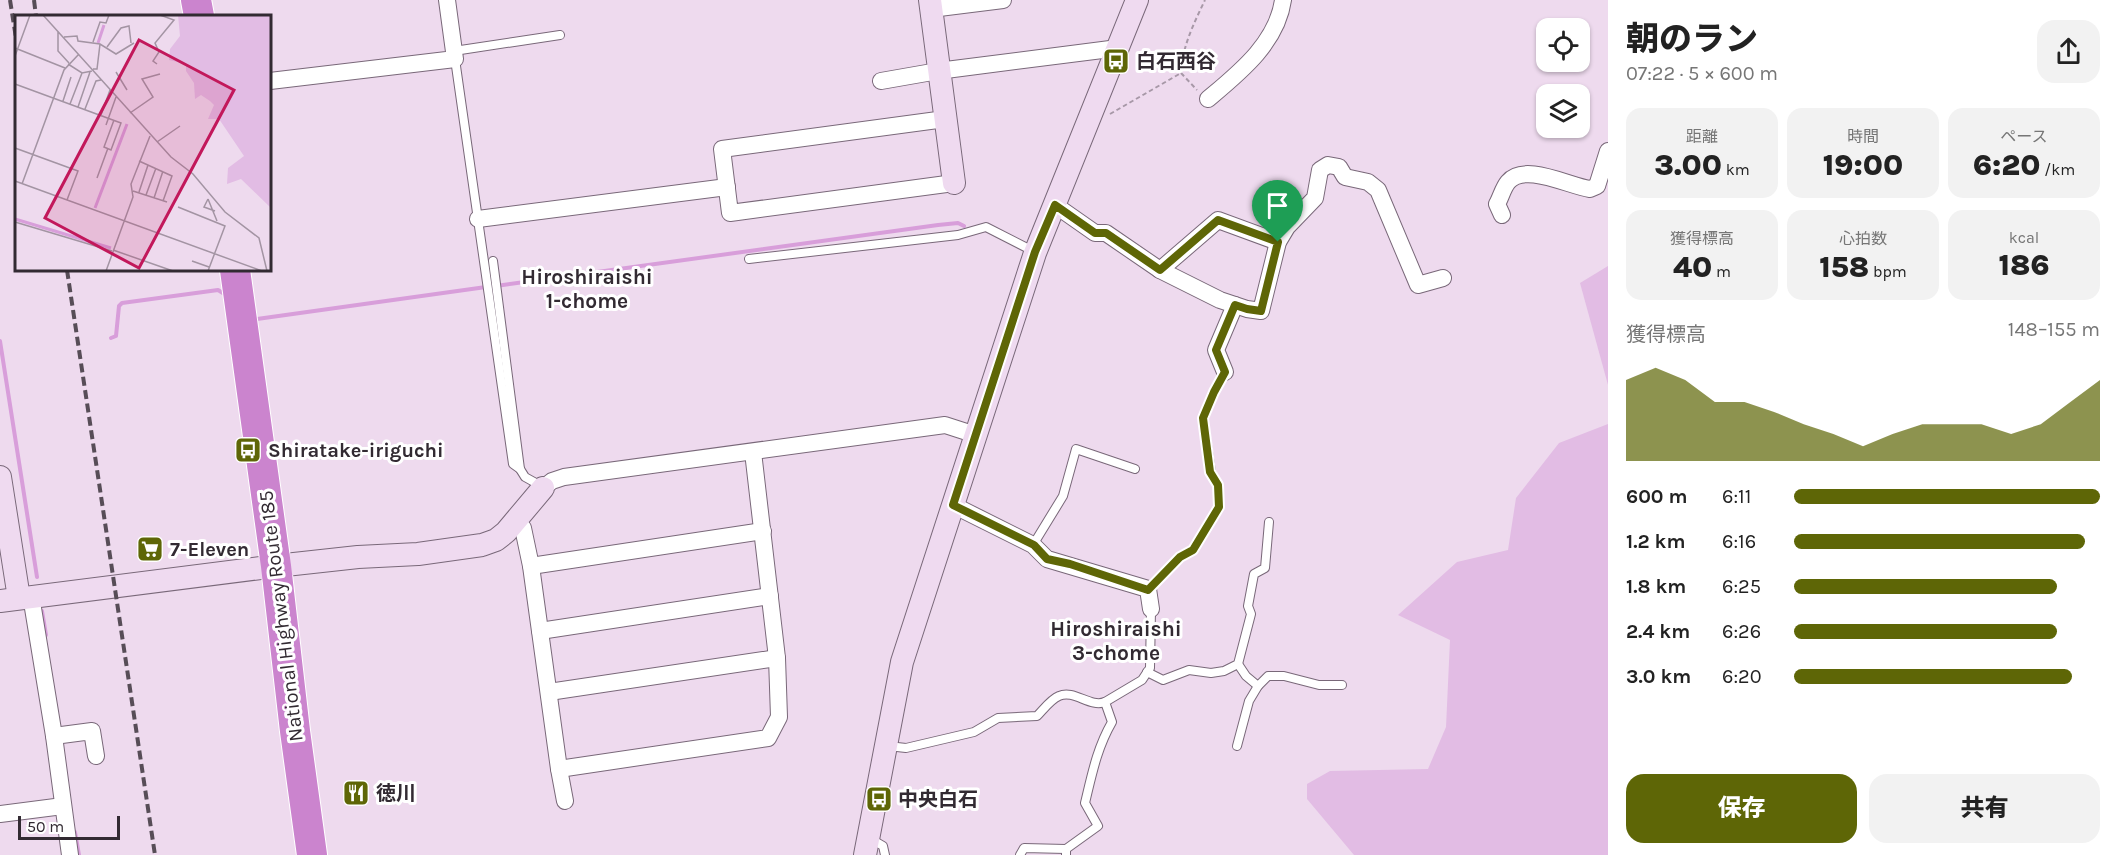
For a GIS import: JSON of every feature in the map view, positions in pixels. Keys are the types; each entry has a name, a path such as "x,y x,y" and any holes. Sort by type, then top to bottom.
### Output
{"highway":[{"path":"196,0 199,15"},
{"name":"National Highway Route 185","path":"235,272 276,566 294,731 312,855"}],"street":[{"path":"272,81 455,55 447,0"},
{"path":"945,119 722,149 730,213 954,183 930,5 1003,0"},
{"path":"866,846 902,662 1035,252 1137,0"},
{"path":"1208,99 1240,72 1266,41 1277,24 1284,0"},
{"path":"881,81 938,71 1118,48"},
{"path":"1502,215 1497,204 1507,183 1515,176 1529,173 1590,189 1597,186 1608,151"},
{"path":"1055,205 1095,233 1106,233 1160,270 1220,300 1261,311 1278,242 1287,227 1315,198 1320,170 1328,165 1339,167 1345,177 1368,182 1378,190 1418,285 1443,278"},
{"path":"478,219 727,187"},
{"path":"1160,270 1218,220 1278,242"},
{"path":"1225,372 1216,350 1235,305"},
{"path":"17,598 276,566 358,557 418,554 482,545 496,540 516,521 543,488 552,481 564,477 945,425 976,435"},
{"path":"559,769 768,738 779,717 777,658 753,452"},
{"path":"0,477 17,598 58,736 63,806 70,855"},
{"path":"953,505 1034,545 1047,559 1070,564 1148,590 1151,609"},
{"path":"516,521 523,528 531,566 565,801"},
{"path":"531,566 763,531"},
{"path":"540,631 770,596"},
{"path":"549,692 777,658"},
{"path":"58,736 92,731 96,756"},
{"path":"0,814 63,806"}],"lane":[{"path":"543,488 525,477 520,469 492,285 478,219 455,55 560,35"},
{"path":"749,260 958,235 986,226 1035,252"},
{"path":"492,285 494,261"},
{"path":"1148,590 1180,557 1193,550 1219,507 1218,485 1210,472 1203,418 1225,372"},
{"path":"1034,545 1063,496 1076,450 1134,469"},
{"path":"1258,686 1246,676 1238,664 1251,614 1248,606 1254,574 1265,568 1269,522"},
{"path":"887,746 906,748 974,732 998,718 1037,716 1058,696 1068,695 1100,704 1105,702 1142,680 1150,668 1151,609"},
{"path":"1147,672 1163,680 1189,670 1211,674 1238,664"},
{"path":"1237,746 1250,702 1258,686 1268,676 1284,676 1319,686 1342,685"},
{"path":"1020,855 1024,848 1066,852 1098,826 1085,803 1095,759 1112,722 1105,702"},
{"path":"866,846 883,846 885,855"}],"path":[{"path":"1085,128 1181,73 1190,33 1205,0"},
{"path":"1181,73 1208,99"}],"shaded area":[{"path":"1608,266 1608,385 1580,283"},
{"path":"1608,424 1608,855 1354,855 1307,799 1307,784 1330,771 1428,769 1446,727 1450,640 1398,615 1457,562 1508,550 1516,498 1559,443"}],"waterway":[{"path":"496,286 938,225 958,223 964,226"},
{"path":"253,316 257,319 486,287"},
{"path":"111,338 116,336 119,306 122,303 218,290 226,295"},
{"path":"0,341 37,577"},
{"path":"42,611 46,635"},
{"path":"75,832 79,855"}],"railway":[{"path":"10,0 15,32"},
{"path":"34,0 36,15"},
{"path":"67,272 155,855"}],"place":[{"name":"白石西谷","path":"1116,61"},
{"name":"Shiratake-iriguchi","path":"248,450"},
{"name":"7-Eleven","path":"150,549"},
{"name":"徳川","path":"356,793"},
{"name":"中央白石","path":"879,799"}],"district":[{"name":"Hiroshiraishi 1-chome","path":"587,289"},
{"name":"Hiroshiraishi 3-chome","path":"1116,641"}],"route":[{"path":"1055,205 1095,233 1106,233 1160,270 1218,220 1278,242 1261,311 1235,305 1216,350 1225,372 1203,418 1210,472 1218,485 1219,507 1193,550 1180,557 1148,590 1070,564 1047,559 1034,545 953,505 1035,252 1055,205"}]}
